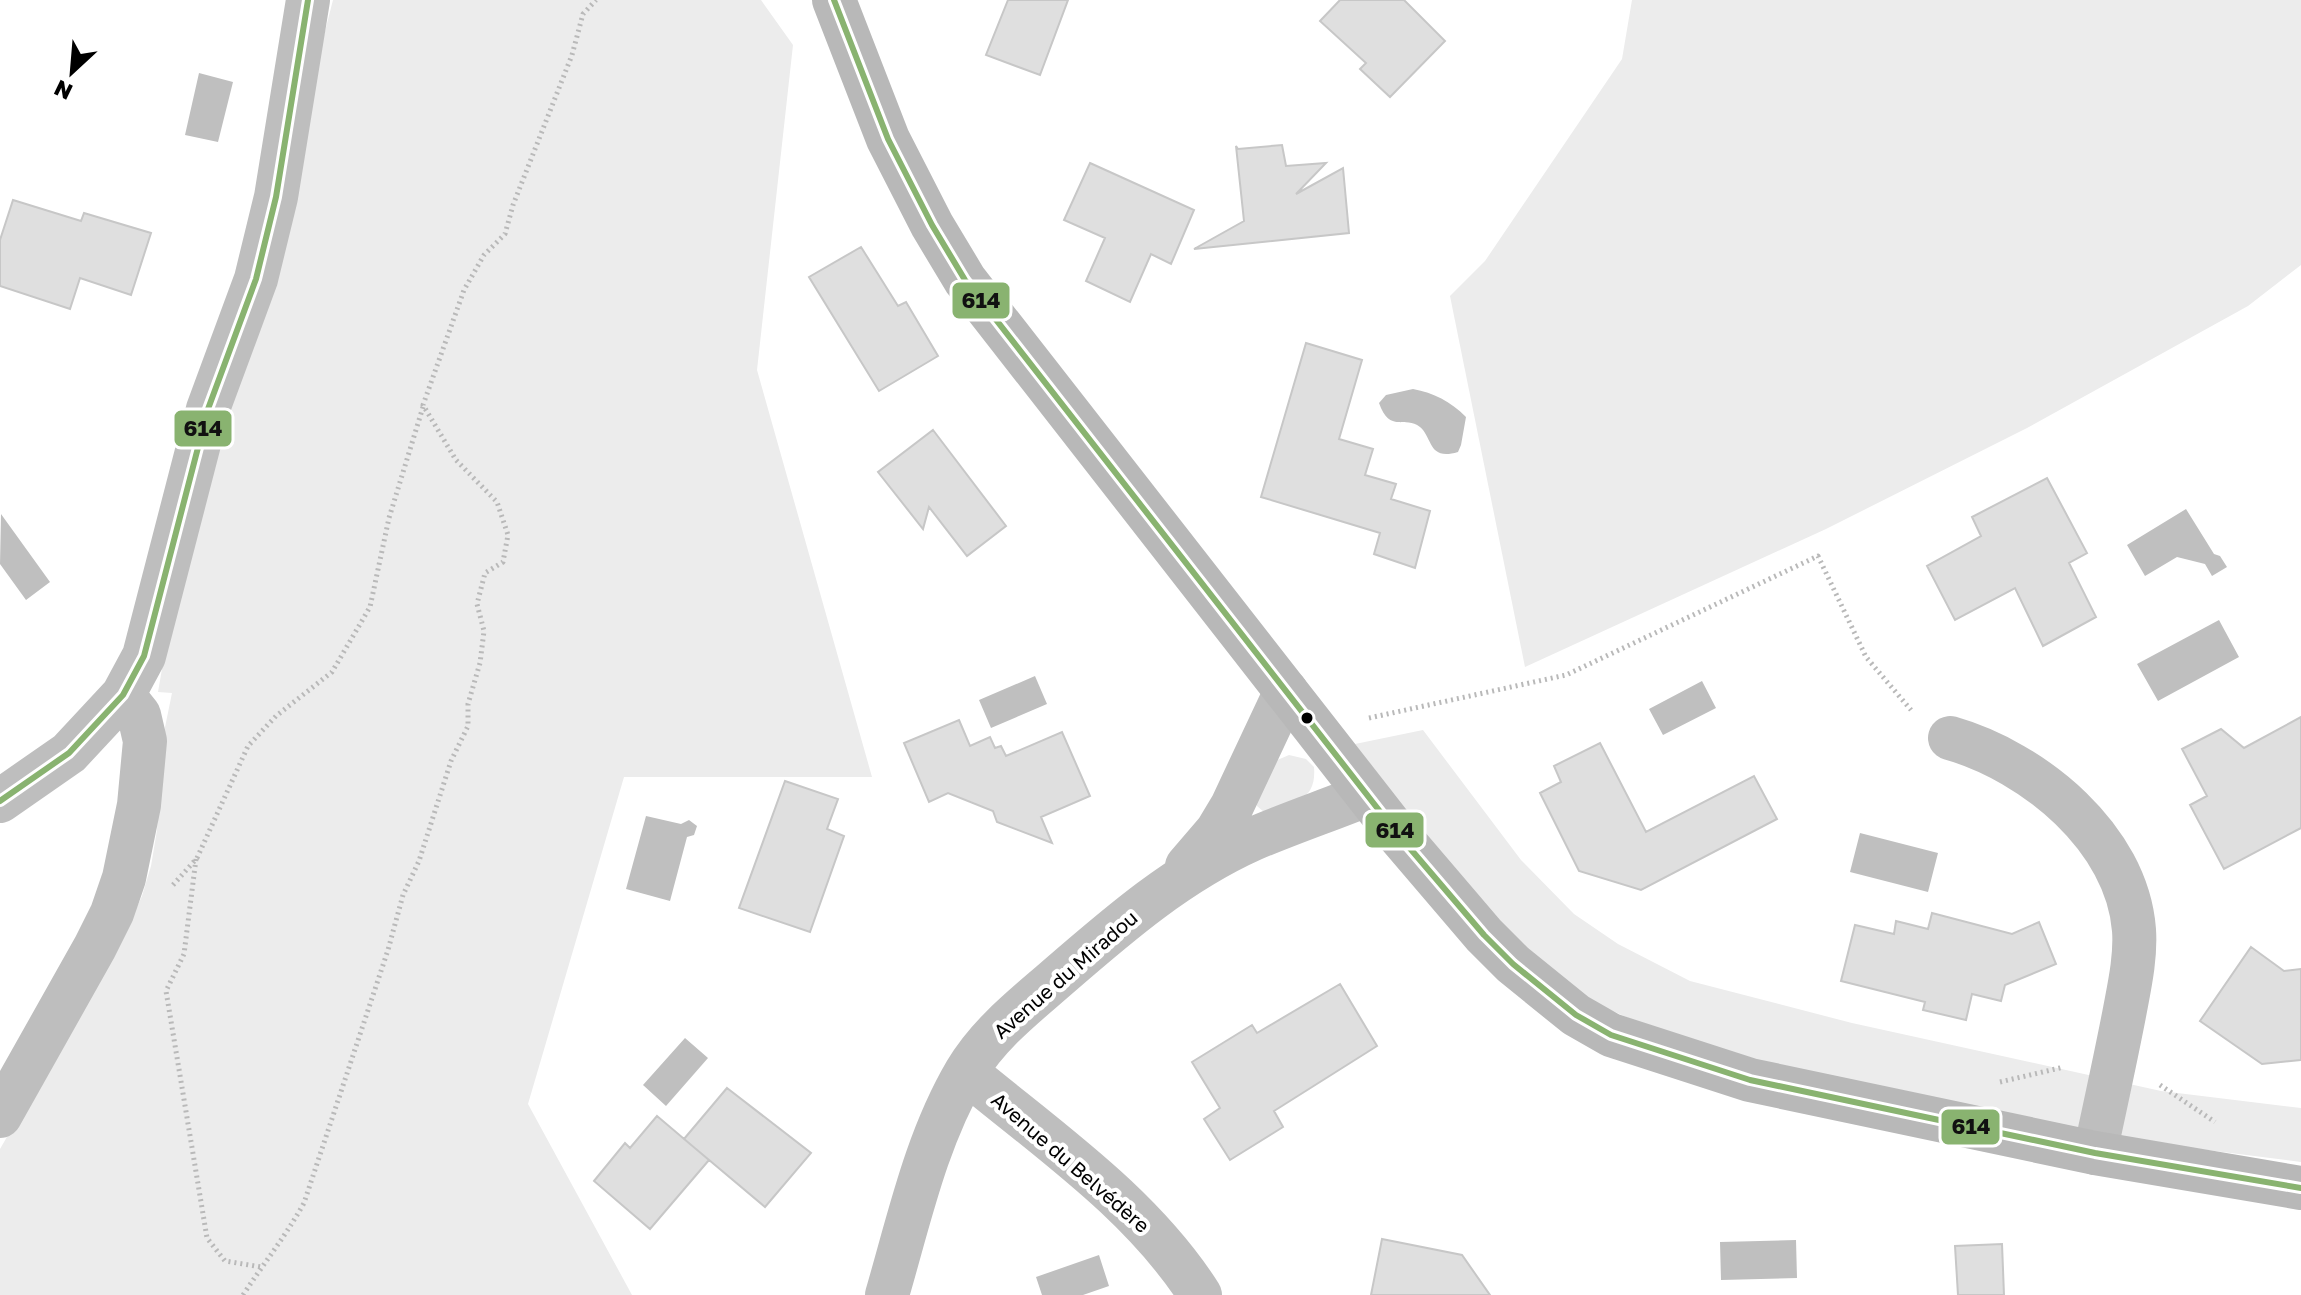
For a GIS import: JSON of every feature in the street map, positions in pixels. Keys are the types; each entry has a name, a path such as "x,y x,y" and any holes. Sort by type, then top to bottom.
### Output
{"street":[{"path":"0,801 69,753 123,695 144,656 208,409 256,279 276,197 308,0"},
{"path":"834,0 888,139 932,225 965,280 1366,795 1484,935 1513,964 1576,1015 1611,1035 1750,1080 2095,1153 2301,1188"},
{"name":"Avenue du Miradou","path":"1169,886 1217,831 1232,806 1286,691"},
{"path":"0,1116 112,913 124,878 139,805 145,741 139,715 123,695"},
{"path":"1950,738 1982,747 2010,761 2070,807 2102,846 2125,889 2134,933 2131,978 2095,1153"},
{"name":"Avenue du Miradou","path":"887,1295 934,1137 966,1072 986,1043 1009,1019 1169,886 1251,840 1366,795"},
{"name":"Avenue du Belvédère","path":"966,1072 1123,1203 1178,1261 1200,1295"}],"path":[{"path":"261,1267 225,1261 207,1238 174,1044 166,991 184,954 197,858 248,746 276,716 332,672 370,607 389,518 423,405 464,290 484,255 505,234 513,205 572,55 583,14 596,0"},
{"path":"243,1295 284,1240 304,1203 403,895 419,861 451,761 468,726 468,704 480,663 484,631 477,604 485,573 503,562 508,535 497,502 456,460 423,405"},
{"path":"1318,732 1566,675 1818,556 1866,657 1905,706 1950,738"},
{"path":"112,913 165,894 197,858"},
{"path":"1995,1083 2062,1067 2085,1056 2137,1067 2225,1129"}],"shaded area":[{"path":"333,0 761,0 793,45 757,370 872,777 624,777 528,1104 632,1295 0,1295 0,1149 127,928 142,896 151,866 157,830 163,737 172,693 158,692 163,663"},
{"path":"1632,0 2301,0 2301,265 2248,306 2027,428 1826,529 1525,667 1450,296 1485,261 1622,59"},
{"path":"199,73 233,82 218,142 185,135"},
{"path":"1413,389 1441,398 1466,417 1458,452 1448,454 1436,451 1420,427 1393,421 1383,412 1379,403 1386,395"},
{"path":"2186,509 2214,554 2220,556 2227,567 2212,576 2205,564 2177,557 2145,576 2127,545"},
{"path":"1,514 50,582 26,600 0,564"},
{"path":"2219,620 2239,657 2158,701 2137,664"},
{"path":"1035,676 1047,704 991,728 979,700"},
{"path":"1702,681 1716,708 1663,735 1649,709"},
{"path":"1423,730 1521,860 1574,914 1618,944 1690,981 1852,1023 2161,1091 2301,1108 2301,1162 2136,1141 1835,1084 1655,1030 1593,1002 1525,952 1478,905 1355,744"},
{"path":"1289,755 1306,759 1314,767 1311,788 1301,799 1264,812 1255,799 1275,761"},
{"path":"646,816 681,824 689,820 697,826 694,835 687,837 670,901 626,889"},
{"path":"1860,833 1938,853 1928,892 1850,872"},
{"path":"685,1038 708,1058 666,1106 643,1085"},
{"path":"1796,1240 1797,1278 1721,1280 1720,1242"},
{"path":"1099,1255 1109,1286 1083,1295 1042,1295 1036,1277"}],"building":[{"path":"1008,0 1068,0 1040,75 986,55"},
{"path":"1340,0 1404,0 1445,41 1390,97 1360,69 1366,63 1320,21"},
{"path":"1282,145 1286,166 1326,163 1296,194 1343,168 1349,233 1194,249 1244,221 1236,146 1238,149"},
{"path":"1090,163 1194,210 1171,264 1151,254 1130,302 1086,281 1105,238 1064,220"},
{"path":"13,200 81,221 84,213 151,233 131,295 80,278 70,309 0,286 0,240"},
{"path":"861,247 898,306 906,302 938,356 879,391 809,277"},
{"path":"1306,343 1362,360 1339,439 1373,449 1365,475 1396,484 1391,499 1430,511 1415,568 1374,554 1380,533 1261,497"},
{"path":"933,430 1006,526 967,556 929,507 923,529 878,472"},
{"path":"2047,478 2087,553 2069,563 2096,617 2043,646 2015,588 1955,620 1927,566 1981,536 1972,517"},
{"path":"2301,717 2301,828 2224,869 2190,805 2207,796 2182,749 2221,729 2244,748"},
{"path":"959,720 970,746 990,737 995,748 1001,746 1006,756 1062,732 1090,796 1041,817 1052,843 997,822 993,811 948,793 929,802 904,743"},
{"path":"1600,743 1646,832 1754,776 1777,819 1641,890 1579,871 1540,793 1561,782 1554,766"},
{"path":"785,781 838,799 827,829 844,836 810,932 739,908"},
{"path":"1932,913 2012,934 2039,922 2056,964 2005,985 2001,1001 1972,994 1966,1020 1923,1010 1925,1002 1841,981 1855,925 1894,934 1896,921 1928,929"},
{"path":"2251,947 2284,971 2301,969 2301,1060 2262,1064 2200,1021"},
{"path":"1340,984 1377,1046 1274,1111 1283,1127 1230,1160 1204,1119 1220,1108 1192,1062 1252,1025 1257,1033"},
{"path":"727,1088 811,1153 765,1207 684,1139"},
{"path":"657,1116 709,1160 650,1229 594,1181 625,1143 630,1148"},
{"path":"1382,1239 1462,1255 1490,1295 1371,1295"},
{"path":"2002,1244 2004,1295 1958,1295 1955,1246"}],"transit line":[{"name":"614","path":"0,801 69,753 123,695 144,656 208,409 256,279 276,197 308,0"},
{"name":"614","path":"834,0 888,139 932,225 965,280 1396,832 1484,935 1513,964 1576,1015 1611,1035 1750,1080 2095,1153 2301,1188"}]}
